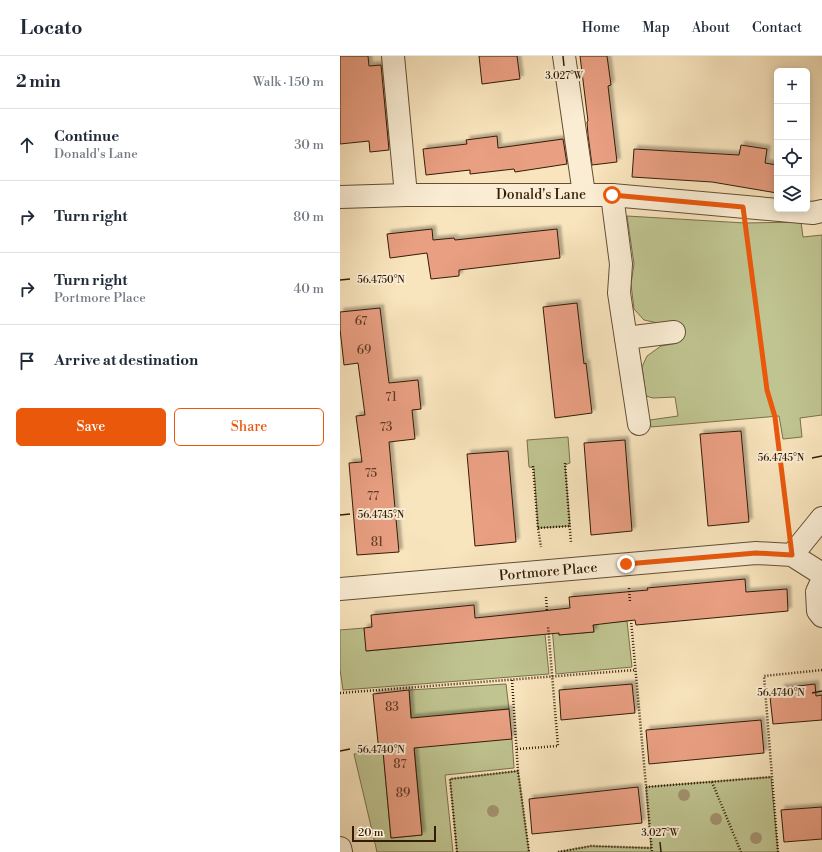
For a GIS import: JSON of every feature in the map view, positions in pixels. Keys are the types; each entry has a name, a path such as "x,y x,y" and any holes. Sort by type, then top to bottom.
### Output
{"street":[{"path":"393,56 406,195"},
{"path":"564,56 584,194"},
{"name":"Donald's Lane","path":"340,197 584,194 817,212"},
{"path":"612,195 622,264 619,293 638,424"},
{"path":"626,338 674,332"},
{"path":"792,555 822,518"},
{"name":"Portmore Place","path":"340,589 756,553 792,555 822,574"},
{"path":"822,581 817,592 818,611 822,616"},
{"path":"340,848 341,852"}],"path":[{"path":"743,207 767,390 775,417 792,555"},
{"path":"565,463 573,569"},
{"path":"533,466 538,528 544,571"},
{"path":"538,528 570,526"},
{"path":"558,852 591,846 652,850 631,620"},
{"path":"517,749 558,746 548,626"},
{"path":"340,694 635,670"},
{"path":"778,852 764,676 822,670"},
{"path":"512,680 518,771 529,852"},
{"path":"456,852 450,779 518,771"},
{"path":"646,787 771,777"},
{"path":"712,782 741,852"}],"green space":[{"path":"627,216 745,223 801,222 803,237 822,235 822,415 800,418 802,437 783,439 779,416 651,427 650,420 678,416 675,397 653,398 646,396 642,367 647,356 661,346 678,343 675,321 658,323 644,320 634,309 631,284 634,264"},
{"path":"568,437 570,463 565,465 570,526 538,528 534,468 529,467 527,440"},
{"path":"627,621 632,667 556,674 552,626 558,626 559,635 594,632 593,624"},
{"path":"364,628 367,651 545,634 549,674 343,690 340,669 340,630"},
{"path":"506,684 509,709 436,716 512,739 514,768 445,775 453,852 377,852 354,754 383,751 391,838 422,835 409,690"},
{"path":"518,771 529,852 457,852 450,779"},
{"path":"771,777 778,852 558,852 591,846 651,848 646,787"}],"building":[{"path":"340,56 368,56 369,66 381,65 389,150 370,152 369,141 340,144"},
{"path":"479,56 517,56 520,79 482,84"},
{"path":"580,56 607,56 611,85 608,86 617,162 592,165"},
{"path":"497,136 498,148 563,139 567,164 515,172 514,169 470,174 470,170 426,175 423,149 467,144 466,140"},
{"path":"741,145 767,149 765,163 774,164 774,192 712,182 632,177 634,149 739,155"},
{"path":"432,229 433,240 454,238 455,240 557,229 560,258 459,270 459,276 431,279 427,253 390,258 387,234"},
{"path":"577,303 584,364 586,363 592,413 555,418 543,307"},
{"path":"380,308 389,383 418,380 421,409 412,410 415,439 389,442 399,552 357,555 349,463 362,462 356,416 365,415 358,363 344,365 340,329 340,312"},
{"path":"741,431 749,522 708,526 700,434"},
{"path":"625,440 632,531 591,535 584,443"},
{"path":"508,451 516,542 475,546 467,454"},
{"path":"745,579 746,592 787,589 788,611 636,625 635,620 593,625 594,632 559,635 559,633 366,651 364,628 372,627 371,615 474,605 475,618 570,608 569,597"},
{"path":"632,684 635,713 561,720 559,690"},
{"path":"815,684 816,696 822,695 822,720 773,724 770,697 781,696 781,688"},
{"path":"409,690 411,718 509,709 512,739 414,748 422,835 391,838 383,751 379,752 373,694"},
{"path":"761,720 764,753 649,764 646,730"},
{"path":"638,787 642,823 532,834 529,799"},
{"path":"822,807 822,839 784,842 781,810"}],"route":[{"path":"612,195 743,207 767,390 775,417 792,555 756,553 626,564"}]}
